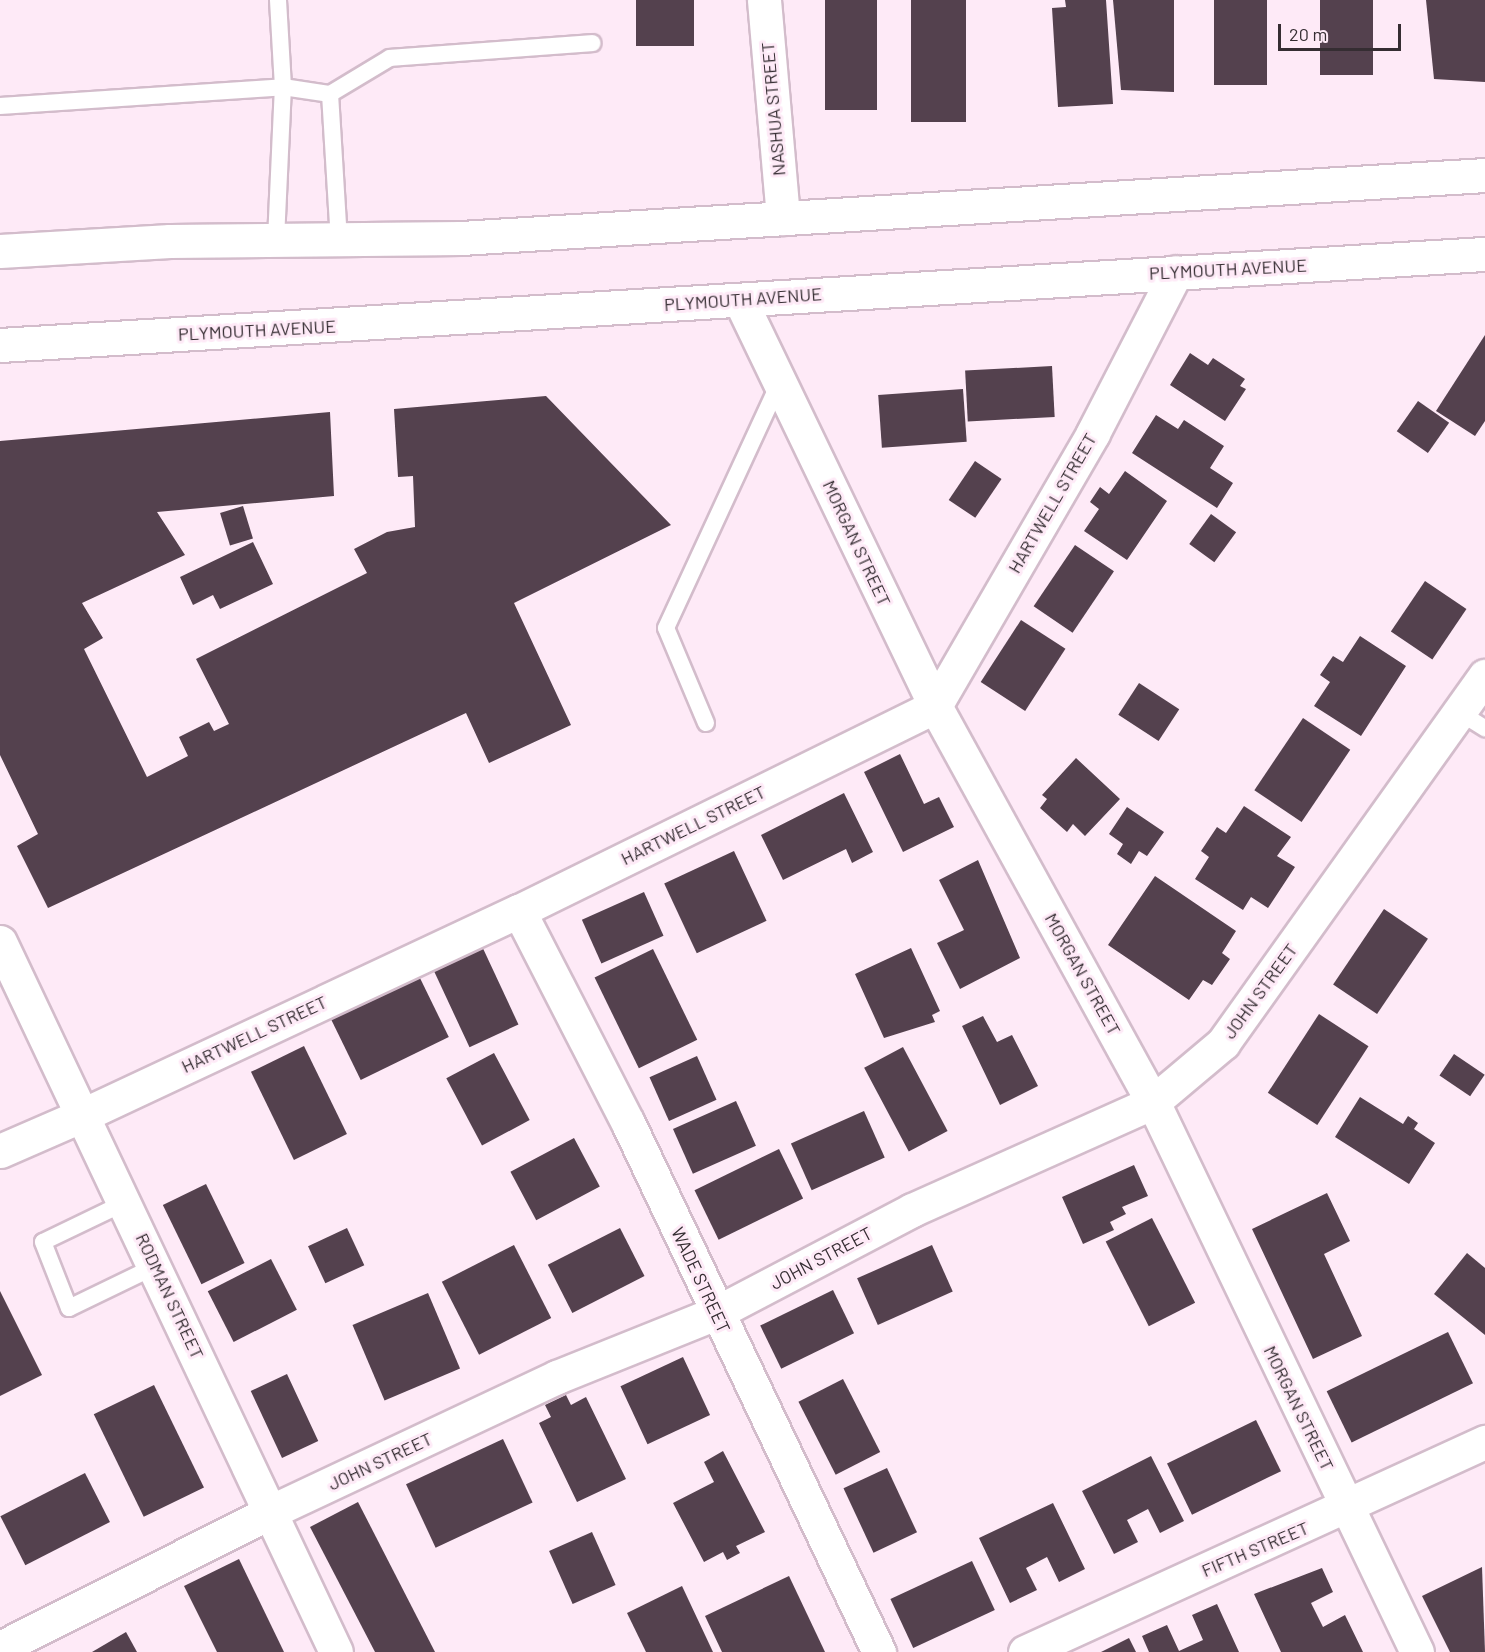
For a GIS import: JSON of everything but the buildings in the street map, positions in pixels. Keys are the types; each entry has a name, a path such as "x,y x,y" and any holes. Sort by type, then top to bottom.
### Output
{"street":[{"name":"NASHUA STREET","path":"764,0 783,218"},
{"path":"0,251 276,240 339,242 1485,176"},
{"name":"PLYMOUTH AVENUE","path":"0,345 1485,254"},
{"name":"HARTWELL STREET","path":"0,1151 85,1114 519,911 935,706 1093,433 1176,272"},
{"name":"MORGAN STREET","path":"740,300 935,706 1153,1102 1417,1652"},
{"name":"JOHN STREET","path":"0,1648 270,1512 557,1377 716,1313 912,1210 1153,1102 1223,1043 1472,720 1485,676"},
{"name":"WADE STREET","path":"519,911 628,1123 716,1313 879,1652"},
{"name":"RODMAN STREET","path":"0,942 85,1114 336,1652"},
{"name":"FIFTH STREET","path":"1024,1652 1348,1509 1485,1442"}],"lane":[{"path":"276,240 283,87 278,0"},
{"path":"0,106 283,87 330,94 390,58 592,43"},
{"path":"330,94 339,242"},
{"path":"706,723 666,628 780,384"},
{"path":"126,1202 43,1242 69,1308 156,1266"}]}
